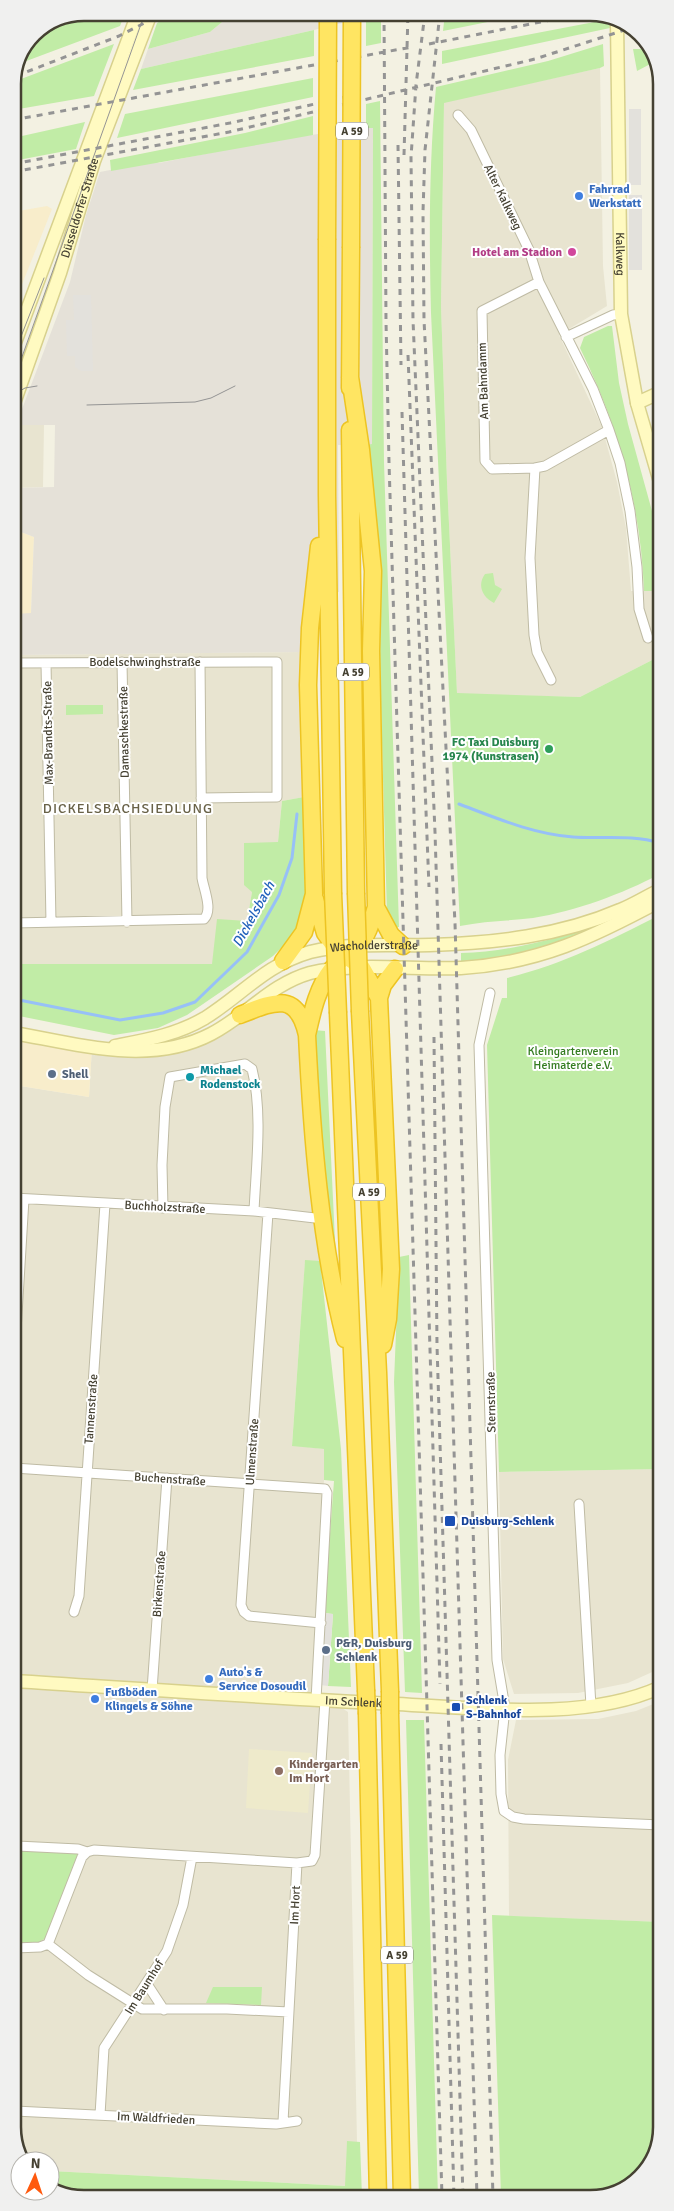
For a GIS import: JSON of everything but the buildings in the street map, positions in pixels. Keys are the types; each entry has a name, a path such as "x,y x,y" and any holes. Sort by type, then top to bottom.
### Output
{"highway":[{"name":"A 59","path":"328,21 327,495 320,596 366,1690 378,2190"},
{"name":"A 59","path":"352,21 350,377 356,450 373,571 371,650 376,907"},
{"name":"A 59","path":"356,450 356,893 378,1372 390,1691 402,2190"},
{"path":"320,596 308,685 314,894 322,926 341,951 362,968 379,998"},
{"path":"283,961 304,932 314,894"},
{"path":"307,1035 316,1002 341,951 359,945 372,922 376,907"},
{"path":"376,907 391,935 403,946"},
{"path":"378,1372 388,1319 392,1269 379,998 383,985 395,969"},
{"path":"240,1015 269,1004 282,1002 298,1011 304,1021 307,1035 319,1212"},
{"name":"A 59","path":"319,1212 338,1311 353,1373"}],"street":[{"name":"Düsseldorfer Straße","path":"21,326 135,21"},
{"name":"Düsseldorfer Straße","path":"21,383 60,273 94,161 148,21"},
{"name":"Kalkweg","path":"617,28 621,314 637,403 653,458"},
{"name":"Alter Kalkweg","path":"458,115 471,130 525,242 539,282 593,389 609,430"},
{"name":"Am Bahndamm","path":"539,282 484,308 481,314 485,461 492,469 545,466 609,430"},
{"path":"566,337 613,315 621,314"},
{"path":"637,403 653,396"},
{"path":"609,430 620,463 630,511 637,567 638,609 648,638"},
{"path":"535,468 530,558 534,635 537,652 551,680"},
{"name":"Damaschkestraße","path":"122,662 127,922"},
{"path":"21,922 127,922 204,919 209,910 202,878 200,662"},
{"name":"Bodelschwinghstraße","path":"21,663 277,662 277,797 201,798"},
{"name":"Max-Brandts-Straße","path":"46,663 52,922"},
{"name":"Wacholderstraße","path":"359,945 470,944 550,932 620,910 653,894"},
{"name":"Wacholderstraße","path":"21,1034 135,1052 183,1044 211,1034 267,994 292,979 311,973 362,968 462,968 503,964 569,946 653,905"},
{"name":"Wacholderstraße","path":"105,1048 159,1037 185,1028 206,1017 263,973 283,961 341,951"},
{"name":"Sternstraße","path":"490,994 479,1044 497,1660 505,1708 500,1755 501,1794 504,1811 513,1817 524,1819 653,1825"},
{"path":"163,1208 162,1155 170,1077 247,1064 252,1069 255,1089 257,1145 254,1212"},
{"name":"Buchholzstraße","path":"21,1199 268,1213 319,1212"},
{"path":"21,1248 24,1199"},
{"name":"Tannenstraße","path":"74,1612 79,1596 105,1204"},
{"name":"Ulmenstraße","path":"268,1213 241,1605 244,1612 250,1616 321,1622"},
{"name":"Buchenstraße","path":"21,1468 325,1489 328,1493 321,1622"},
{"name":"Birkenstraße","path":"152,1690 167,1478"},
{"path":"578,1504 591,1706"},
{"path":"21,1948 40,1947 48,1944 82,1857 87,1852 94,1850 297,1863 312,1861 315,1856 321,1622"},
{"name":"Im Schlenk","path":"21,1681 320,1700 505,1708 591,1706 624,1700 653,1690"},
{"path":"21,1846 78,1849 87,1852"},
{"name":"Im Baumhof","path":"100,2115 103,2052 167,1951 177,1926 192,1857"},
{"name":"Im Hort","path":"283,2122 297,1863"},
{"path":"48,1944 88,1975 142,2009 227,2009 289,2012"},
{"path":"147,1984 164,2010"},
{"name":"Im Waldfrieden","path":"21,2110 276,2124 297,2121"}],"shaded area":[{"path":"223,21 350,21 141,69 148,49 210,32"},
{"path":"600,68 603,266 607,306 559,335 602,427 617,482 626,528 631,591 653,591 653,660 580,697 457,694 441,306 444,102"},
{"path":"629,109 641,109 641,185 629,185"},
{"path":"373,128 372,445 338,445 339,592 305,593 301,652 21,655 21,614 31,613 34,537 21,532 21,488 54,487 55,425 21,425 21,412 70,282 86,215 100,172 155,161 159,163 287,138"},
{"path":"629,195 642,195 642,270 629,270"},
{"path":"47,206 52,209 21,287 21,211"},
{"path":"73,295 91,295 93,371 81,371 75,367 75,356 67,356 66,320 74,320"},
{"path":"21,425 44,425 43,487 21,488"},
{"path":"21,532 34,537 31,614 21,614"},
{"path":"301,652 304,797 282,801 278,842 252,892 247,921 212,964 21,964 21,655"},
{"path":"273,1003 301,1015 313,1211 320,1261 305,1261 292,1445 324,1449 313,1689 348,1712 357,2142 347,2142 346,2186 60,2172 60,2151 26,2151 23,2143 21,2127 21,1086 89,1097 92,1047 163,1049"},
{"name":"Shell","path":"21,1034 92,1046 89,1097 21,1086"},
{"path":"653,1469 653,1672 628,1683 578,1693 514,1694 503,1659 499,1472"},
{"name":"P&R, Duisburg Schlenk","path":"324,1613 333,1614 328,1686 320,1685"},
{"path":"653,1704 653,1922 509,1916 508,1760 516,1720 598,1719 636,1711"},
{"name":"Kindergarten Im Hort","path":"249,1749 312,1753 308,1813 246,1808"}],"green space":[{"path":"84,21 122,21 120,26 26,61 32,49 40,40 60,26"},
{"path":"161,21 223,21 210,32 148,49 157,23"},
{"path":"366,21 381,21 381,43 366,46"},
{"path":"444,21 493,21 443,31"},
{"path":"597,21 615,27 442,64 442,51"},
{"path":"314,30 314,56 133,90 141,69"},
{"path":"114,44 94,96 21,109 21,79"},
{"path":"603,44 604,66 600,68 444,103 441,306 457,693 580,697 653,660 653,877 614,895 566,911 533,918 460,926 431,313 430,200 436,87 548,61"},
{"path":"633,49 642,49 650,64 637,71"},
{"path":"313,78 313,97 117,138 125,114"},
{"path":"380,101 384,462 399,927 396,927 387,914 377,571 366,445 372,444 373,128 366,128 366,104"},
{"path":"313,116 313,135 111,171 110,160 245,133"},
{"path":"85,122 76,149 21,159 21,136"},
{"path":"612,326 619,383 628,424 653,515 653,591 644,591 638,528 625,466 606,406 580,348 584,337"},
{"path":"493,573 495,585 502,589 494,603 486,597 481,586 485,574"},
{"path":"66,705 103,705 103,714 66,715"},
{"path":"304,797 307,906 296,934 273,956 187,1015 158,1028 114,1035 21,1016 21,964 212,964 217,919 247,921 252,892 244,885 244,843 278,842 282,801"},
{"name":"Kleingartenverein Heimaterde e.V.","path":"653,918 653,1469 499,1472 487,1045 502,998 507,998 507,978 548,966 604,943"},
{"path":"608,920 574,938 556,944 518,954 461,963 461,953 498,950 536,943 573,933"},
{"path":"313,1030 325,1031 336,1262 322,1161"},
{"path":"409,1255 422,1693 405,1692 394,1382 399,1257"},
{"path":"305,1260 320,1261 341,1449 351,1687 328,1686 333,1614 324,1613 334,1481 324,1480 324,1449 292,1446"},
{"path":"406,1720 424,1720 438,2190 419,2190"},
{"path":"22,1850 78,1853 80,1855 46,1938 39,1942 21,1944"},
{"path":"492,1915 653,1922 653,2127 652,2139 644,2158 640,2165 625,2179 606,2188 590,2190 501,2190"},
{"path":"213,1987 262,1987 261,2005 206,2003"},
{"path":"347,2141 360,2142 362,2190 80,2190 60,2185 60,2172 345,2186"}],"waterway":[{"name":"Dickelsbach","path":"459,804 515,825 544,833 573,837 617,837 653,841"},
{"name":"Dickelsbach","path":"21,1000 120,1020 163,1013 195,1002 247,952 279,895 292,858 297,814"}],"tram line":[{"path":"21,360 142,21"},
{"path":"21,337 44,278"},
{"path":"21,390 37,386"},
{"path":"87,405 195,402 211,398 235,386"}],"railway":[{"path":"22,74 119,36 148,21"},
{"path":"384,21 389,462 442,2190"},
{"path":"404,155 408,21"},
{"path":"424,21 416,85 411,157 413,320 435,832 477,2190"},
{"path":"439,21 425,150 423,212 424,320 455,923 493,2190"},
{"path":"429,44 545,21"},
{"path":"21,171 229,132 535,59 622,31"},
{"path":"21,119 412,47"},
{"path":"21,162 230,123 346,97"},
{"path":"398,145 401,365"},
{"path":"408,355 429,887"},
{"path":"402,412 440,1684"},
{"path":"434,1037 437,1345 463,2190"},
{"path":"441,1744 454,2190"}],"place":[{"name":"Fahrrad Werkstatt","path":"579,196"},
{"name":"Hotel am Stadion","path":"572,252"},
{"name":"FC Taxi Duisburg 1974 (Kunstrasen)","path":"549,749"},
{"name":"Shell","path":"52,1074"},
{"name":"Michael Rodenstock","path":"190,1077"},
{"name":"Duisburg-Schlenk","path":"450,1521"},
{"name":"P&R, Duisburg Schlenk","path":"326,1650"},
{"name":"Auto's & Service Dosoudil","path":"209,1679"},
{"name":"Fußböden Klingels & Söhne","path":"95,1699"},
{"name":"Schlenk S-Bahnhof","path":"456,1707"},
{"name":"Kindergarten Im Hort","path":"279,1771"}],"district":[{"name":"DICKELSBACHSIEDLUNG","path":"128,808"}]}
